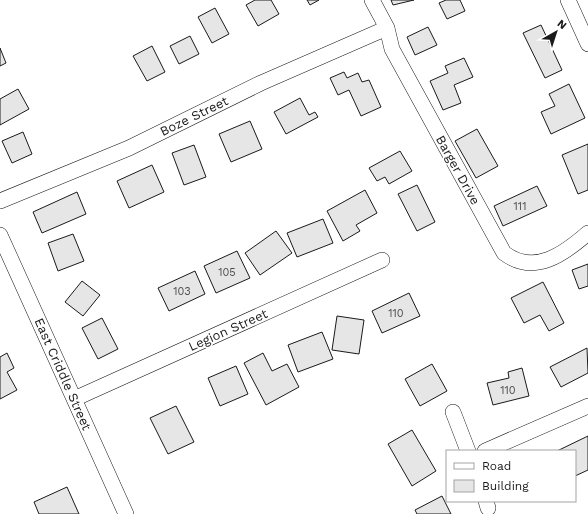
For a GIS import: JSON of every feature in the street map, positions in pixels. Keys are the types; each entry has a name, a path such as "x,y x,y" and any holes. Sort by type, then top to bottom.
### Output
{"street":[{"name":"Barger Drive","path":"372,0 387,28 392,49 504,253 514,261 525,264 539,263 571,248 588,233"},
{"path":"568,0 588,44"},
{"name":"Boze Street","path":"0,201 129,148 261,83 387,28"},
{"name":"East Criddle Street","path":"0,235 126,514"},
{"name":"Legion Street","path":"74,399 382,260"},
{"path":"487,450 588,406"},
{"path":"453,412 468,450"}],"building":[{"path":"255,0 271,0 279,14 258,26 246,5"},
{"path":"307,0 319,0 310,5"},
{"path":"391,0 414,0 393,5"},
{"path":"446,0 460,0 465,11 447,19 439,3"},
{"path":"215,8 229,34 212,43 198,17"},
{"path":"541,25 562,70 545,78 523,33"},
{"path":"428,27 437,45 415,55 407,37"},
{"path":"190,36 199,54 179,64 170,46"},
{"path":"152,46 165,72 147,81 133,56"},
{"path":"0,48 6,63 0,66"},
{"path":"464,58 473,77 454,85 461,103 443,110 430,81 448,73 445,66"},
{"path":"344,72 347,78 358,73 362,82 369,80 381,107 361,116 349,90 338,95 330,78"},
{"path":"569,84 585,118 551,134 541,112 555,106 549,94"},
{"path":"18,89 29,109 0,125 0,99"},
{"path":"300,98 309,115 315,112 318,117 286,134 274,112"},
{"path":"250,121 262,149 231,162 219,134"},
{"path":"477,129 498,166 476,178 455,141"},
{"path":"23,132 32,154 12,163 2,141"},
{"path":"588,144 588,190 578,194 562,155"},
{"path":"194,145 206,177 184,185 172,153"},
{"path":"400,151 412,171 389,184 385,177 377,181 369,168"},
{"path":"152,165 164,192 129,208 117,181"},
{"path":"417,185 435,222 417,231 398,194"},
{"path":"537,186 547,206 503,226 494,206"},
{"path":"365,190 377,213 356,225 360,231 343,241 327,211"},
{"path":"77,192 86,214 42,233 33,212"},
{"path":"323,219 333,243 297,257 287,233"},
{"path":"276,231 292,253 260,275 245,253"},
{"path":"73,234 84,261 58,271 48,243"},
{"path":"237,251 250,278 216,293 204,266"},
{"path":"588,264 588,286 579,289 572,270"},
{"path":"195,271 205,294 169,311 158,288"},
{"path":"82,281 100,295 83,316 65,302"},
{"path":"543,282 564,323 549,331 540,315 524,323 511,298"},
{"path":"409,293 420,316 382,333 372,311"},
{"path":"337,316 364,320 359,354 332,350"},
{"path":"102,318 118,349 98,359 82,328"},
{"path":"322,332 333,359 298,372 288,345"},
{"path":"587,348 588,373 561,387 550,367"},
{"path":"7,353 14,368 7,372 17,390 0,399 0,357"},
{"path":"263,353 272,371 287,364 299,387 266,405 244,363"},
{"path":"432,364 447,391 420,406 405,379"},
{"path":"236,366 248,394 220,406 208,378"},
{"path":"522,368 529,396 493,405 487,383 509,378 508,372"},
{"path":"176,406 194,442 168,454 150,418"},
{"path":"412,430 436,471 412,486 388,444"},
{"path":"588,436 588,470 576,476 576,450 559,450"},
{"path":"67,487 79,514 39,514 34,502"},
{"path":"442,496 451,514 417,514 415,510"}]}
